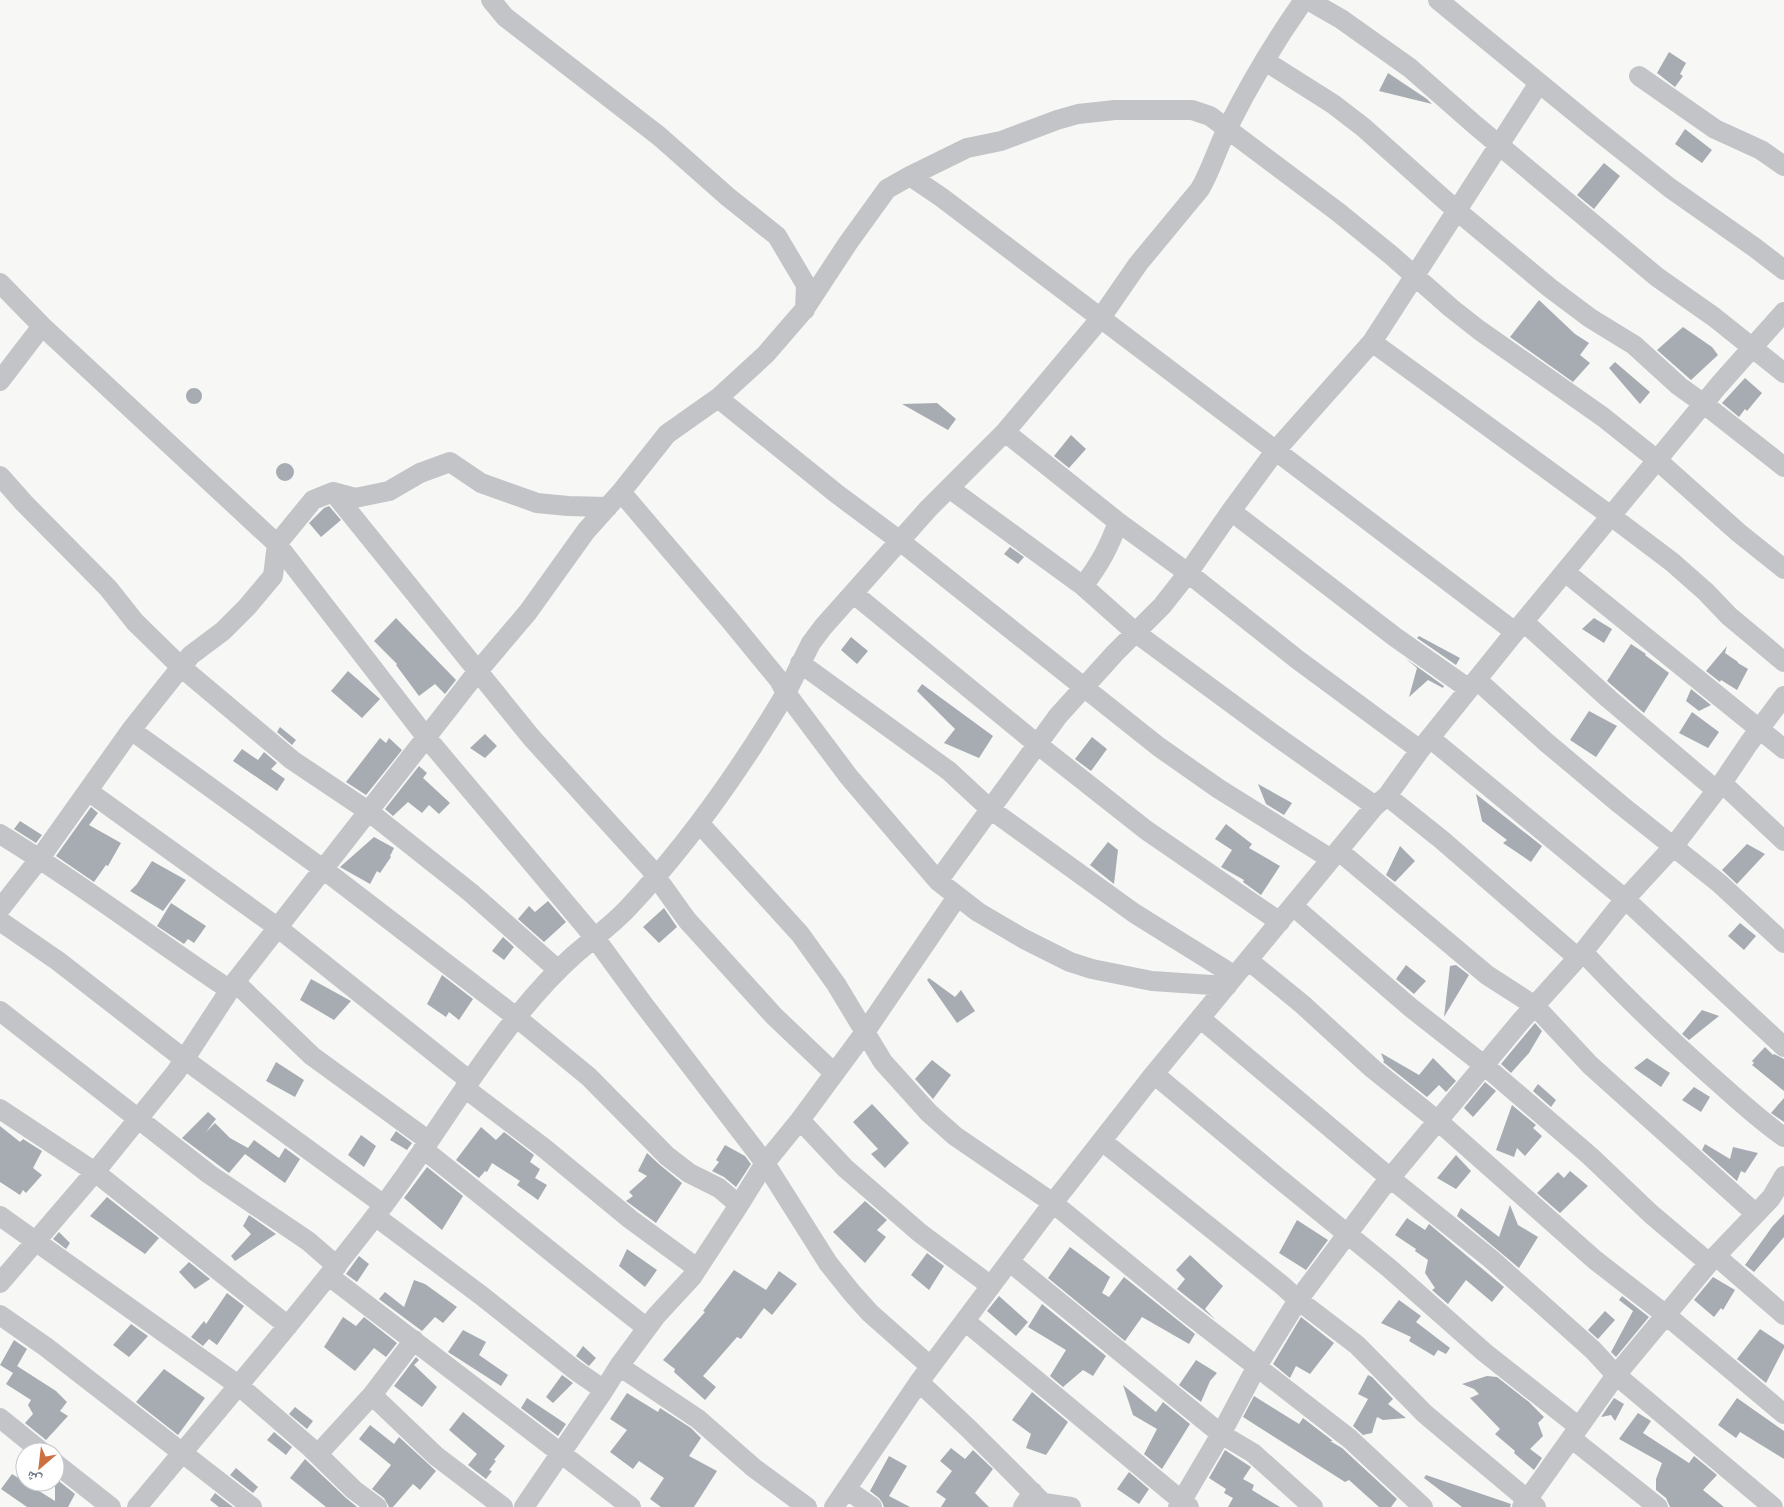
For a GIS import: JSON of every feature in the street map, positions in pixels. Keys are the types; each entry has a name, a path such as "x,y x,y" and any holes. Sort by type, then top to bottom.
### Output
{"street":[{"path":"490,0 505,17 651,130 728,197 777,236 806,285 804,310"},
{"path":"137,1507 288,1326 379,1211 516,1018 542,986 613,923 656,877 700,824 760,737 786,693 811,643 823,627 949,488 1005,432 1100,319 1138,264 1200,189 1227,129 1265,61 1306,0 1341,19 1398,59 1657,277 1714,317 1784,373"},
{"path":"1438,0 1670,188 1784,270"},
{"path":"1265,61 1333,104 1363,127 1456,210 1550,288 1590,318 1634,345 1679,386 1784,466"},
{"path":"1638,76 1715,129 1761,150 1784,166"},
{"path":"938,881 1058,716 1162,606 1188,573 1276,450 1372,342 1539,83"},
{"path":"0,1283 95,1172 176,1072 233,986 277,927 478,671 528,612 572,548 615,499 667,434 718,398 766,354 804,310 848,243 887,189 967,148 1001,141 1078,114 1115,110 1192,110 1210,116 1338,212 1416,276 1451,308 1603,417 1657,460 1739,533 1784,569"},
{"path":"910,176 941,197 1220,410 1520,627 1784,841"},
{"path":"0,283 42,326 277,544 426,737 595,938 765,1163 828,1263 852,1293 1037,1502 1071,1507"},
{"path":"834,1507 925,1374 1053,1203 1154,1074 1381,801 1473,684 1657,460 1784,312"},
{"path":"0,381 42,326"},
{"path":"1372,342 1611,516 1690,577 1729,616 1784,662"},
{"path":"718,398 1159,747 1219,789 1335,855 1487,975 1535,1006 1590,1065 1756,1214"},
{"path":"1005,432 1118,522 1188,573 1298,660 1425,744 1625,899 1784,1047"},
{"path":"0,909 40,858 131,730 181,667 191,656 247,608 273,576 277,544 313,500 332,492 355,498 389,491 420,473 450,462 480,483 537,502 568,506 615,499"},
{"path":"0,476 108,588 135,622 181,667 292,760 368,811 470,892 558,970"},
{"path":"949,488 1084,586 1136,633 1381,801 1442,840 1580,955 1749,1111 1784,1137"},
{"path":"332,492 531,737 656,877 687,920 774,1016 834,1074"},
{"path":"615,499 735,627 779,680 786,693 849,777 938,881 956,896 978,912 1024,939 1070,962 1092,969 1152,981 1231,981"},
{"path":"1231,511 1395,636 1473,684 1719,883 1784,943"},
{"path":"1084,586 1109,547 1118,522"},
{"path":"1566,572 1784,749"},
{"path":"854,594 1037,744 1146,830 1280,922"},
{"path":"800,663 948,771 990,809 1231,981"},
{"path":"965,1321 1053,1392 1183,1505 1256,1368 1298,1300 1390,1178 1580,955 1625,899 1673,847 1719,787 1784,696"},
{"path":"131,730 323,869 516,1018 589,1077 667,1156 689,1173 719,1188 739,1205"},
{"path":"88,791 277,927 630,1219 697,1268"},
{"path":"700,824 800,934 836,984 883,1062 930,1113 955,1136 1053,1203 1185,1312 1350,1439 1423,1507"},
{"path":"0,834 40,858 180,957 233,986 312,1056 426,1145 580,1276 647,1328"},
{"path":"524,1507 619,1366 647,1328 697,1268 765,1163 800,1120 865,1032 956,896"},
{"path":"1293,906 1410,1007 1484,1066 1590,1156 1651,1214 1784,1315"},
{"path":"0,921 58,961 379,1211 575,1370 604,1390"},
{"path":"1248,960 1302,1004 1373,1069 1438,1121 1595,1260 1784,1414"},
{"path":"0,1011 139,1117 209,1174 308,1241 333,1270 414,1340 631,1507"},
{"path":"1200,1018 1390,1178 1491,1259 1593,1350 1616,1375 1773,1507"},
{"path":"1154,1074 1260,1164 1389,1268 1658,1507"},
{"path":"0,1109 95,1172 288,1326"},
{"path":"800,1120 845,1168 905,1220 991,1286"},
{"path":"1102,1141 1298,1300 1357,1345 1425,1414 1528,1504 1616,1375 1713,1260 1756,1214 1777,1204 1784,1176"},
{"path":"0,1216 238,1385 318,1454 354,1490 377,1507"},
{"path":"1010,1262 1221,1434 1253,1453 1313,1507"},
{"path":"0,1315 46,1347 252,1507"},
{"path":"318,1454 372,1395 414,1340"},
{"path":"619,1366 698,1419 754,1468 807,1507"},
{"path":"372,1395 436,1456 503,1507"},
{"path":"0,1418 30,1442"},
{"path":"65,1471 111,1507"},
{"path":"846,1489 872,1507"}],"building":[{"path":"1669,52 1686,63 1680,74 1683,76 1675,87 1657,73"},
{"path":"1388,73 1427,99 1432,104 1379,91"},
{"path":"1685,129 1712,150 1702,163 1675,144"},
{"path":"1604,163 1620,176 1594,209 1577,195"},
{"path":"1539,300 1575,334 1589,343 1580,355 1590,363 1573,382 1510,337"},
{"path":"1683,327 1712,347 1718,355 1691,380 1657,350"},
{"path":"1615,362 1650,392 1640,404 1609,368"},
{"path":"1745,378 1762,393 1747,411 1745,409 1739,417 1722,403"},
{"path":"194,388 200,390 202,396 200,402 194,404 188,402 186,396 188,390"},
{"path":"937,403 956,419 948,430 902,404"},
{"path":"1071,435 1086,449 1069,468 1054,456"},
{"path":"285,463 291,466 294,472 291,478 285,481 279,478 276,472 279,466"},
{"path":"329,506 341,520 321,537 309,523 324,508"},
{"path":"1010,547 1024,557 1018,564 1004,554"},
{"path":"396,618 456,680 445,694 435,684 419,696 397,664 374,641"},
{"path":"1594,618 1612,629 1604,643 1582,629"},
{"path":"1419,636 1460,658 1456,665 1417,638"},
{"path":"851,637 868,651 857,664 841,650"},
{"path":"1631,644 1669,673 1644,713 1607,681"},
{"path":"1727,646 1725,653 1748,669 1737,690 1721,680 1720,682 1706,671"},
{"path":"1405,658 1444,686 1443,688 1428,680 1409,697 1417,668"},
{"path":"348,671 380,699 362,718 331,691"},
{"path":"922,684 993,736 979,758 944,743 955,729 917,691"},
{"path":"1691,689 1711,705 1699,711 1686,701"},
{"path":"1589,711 1617,726 1596,757 1570,740"},
{"path":"1692,712 1719,732 1708,748 1679,733"},
{"path":"280,727 296,740 292,745 277,732"},
{"path":"485,734 497,746 485,758 470,748"},
{"path":"1092,737 1107,749 1091,771 1075,759"},
{"path":"380,738 386,743 389,738 402,750 366,795 346,782"},
{"path":"242,749 258,760 264,752 277,763 271,769 285,779 277,791 233,761"},
{"path":"419,766 427,773 423,778 450,803 439,814 429,805 422,813 408,802 393,816 385,809"},
{"path":"1258,784 1292,803 1284,815 1266,804"},
{"path":"1476,794 1542,846 1531,862 1503,843 1507,840 1482,821"},
{"path":"91,807 98,813 89,825 121,843 108,866 106,865 94,882 56,856"},
{"path":"20,821 42,835 36,843 14,829"},
{"path":"1226,824 1252,844 1249,848 1280,866 1261,895 1243,882 1244,880 1221,867 1232,850 1215,839"},
{"path":"374,837 394,848 391,857 380,873 377,871 370,884 340,867"},
{"path":"1108,842 1118,850 1114,884 1090,865"},
{"path":"1747,844 1765,854 1737,884 1722,870"},
{"path":"1400,846 1415,861 1395,882 1386,875"},
{"path":"152,861 186,880 163,911 130,891 137,884"},
{"path":"548,901 566,922 544,942 518,919 529,906 535,912"},
{"path":"171,903 206,926 194,943 188,939 184,944 157,926"},
{"path":"664,908 677,927 659,943 643,927"},
{"path":"1740,923 1756,936 1744,950 1728,936"},
{"path":"503,937 514,947 504,960 492,951"},
{"path":"1406,965 1426,981 1414,994 1396,979"},
{"path":"1456,965 1469,975 1444,1017 1450,966"},
{"path":"442,975 473,999 459,1020 449,1012 446,1017 427,1004"},
{"path":"929,978 955,997 961,990 975,1011 957,1023 927,980"},
{"path":"311,979 351,1001 334,1020 300,1000"},
{"path":"1702,1010 1719,1016 1689,1040 1682,1034"},
{"path":"1535,1023 1542,1031 1529,1053 1511,1073 1501,1064"},
{"path":"1765,1047 1773,1055 1784,1059 1784,1091 1752,1065 1754,1063 1752,1061"},
{"path":"1381,1053 1419,1075 1433,1058 1456,1081 1446,1092 1439,1085 1427,1097 1383,1062"},
{"path":"1647,1058 1670,1073 1661,1087 1634,1068"},
{"path":"932,1060 951,1075 933,1099 915,1079"},
{"path":"276,1062 304,1080 295,1097 266,1081"},
{"path":"1485,1082 1496,1091 1473,1117 1464,1108"},
{"path":"1538,1084 1556,1100 1551,1107 1533,1091"},
{"path":"1694,1087 1710,1097 1701,1112 1682,1100"},
{"path":"1784,1098 1784,1122 1771,1113"},
{"path":"872,1104 909,1143 885,1168 871,1154 878,1149 853,1122"},
{"path":"1512,1105 1536,1125 1533,1128 1542,1136 1525,1156 1517,1148 1514,1157 1496,1150"},
{"path":"208,1112 216,1119 206,1132 215,1123 230,1138 248,1148 254,1140 279,1158 285,1148 300,1159 285,1183 245,1154 229,1173 182,1138"},
{"path":"0,1126 20,1142 23,1139 42,1151 33,1168 42,1175 26,1193 23,1190 20,1195 0,1182"},
{"path":"481,1127 496,1140 504,1132 534,1155 530,1162 540,1169 535,1178 547,1185 538,1200 517,1185 520,1181 492,1163 487,1172 485,1171 479,1178 456,1160"},
{"path":"396,1131 412,1143 407,1150 390,1140"},
{"path":"361,1135 376,1146 364,1167 348,1155"},
{"path":"1705,1144 1730,1159 1733,1147 1758,1153 1745,1173 1741,1171 1737,1181 1702,1150"},
{"path":"725,1145 745,1156 751,1164 736,1187 724,1177 712,1171 719,1162 716,1160"},
{"path":"647,1153 682,1183 656,1223 626,1201 633,1196 629,1192 647,1176 638,1171"},
{"path":"1456,1155 1471,1171 1456,1189 1437,1178"},
{"path":"427,1167 463,1196 442,1230 404,1198"},
{"path":"1570,1171 1588,1186 1560,1213 1537,1193 1558,1172 1564,1178"},
{"path":"107,1197 159,1238 145,1254 90,1216"},
{"path":"865,1201 887,1220 877,1230 886,1237 865,1263 833,1232"},
{"path":"1510,1205 1518,1225 1538,1237 1519,1268 1457,1216 1461,1208 1499,1237"},
{"path":"1784,1214 1784,1237 1754,1272 1745,1265 1772,1227"},
{"path":"249,1215 276,1234 235,1261 231,1256 251,1234 243,1226"},
{"path":"1407,1218 1425,1230 1429,1224 1504,1287 1492,1302 1466,1280 1448,1304 1432,1290 1435,1288 1425,1273 1428,1260 1415,1251 1416,1249 1395,1235"},
{"path":"1297,1220 1328,1240 1306,1270 1279,1253"},
{"path":"59,1232 70,1243 66,1249 53,1239"},
{"path":"1070,1247 1110,1277 1102,1293 1109,1297 1124,1277 1195,1334 1189,1344 1142,1317 1125,1341 1048,1278"},
{"path":"627,1249 657,1270 645,1287 619,1266"},
{"path":"927,1253 944,1266 929,1290 911,1275"},
{"path":"1190,1255 1223,1286 1205,1309 1216,1320 1177,1289 1185,1279 1176,1270"},
{"path":"359,1256 369,1264 357,1282 346,1274"},
{"path":"189,1262 210,1279 195,1289 179,1272"},
{"path":"734,1270 766,1290 779,1271 797,1284 772,1315 764,1308 741,1339 737,1337 703,1376 716,1387 705,1400 674,1372 675,1369 663,1360 705,1312 703,1311"},
{"path":"1713,1277 1735,1290 1723,1310 1721,1308 1714,1317 1694,1300"},
{"path":"414,1280 425,1284 457,1307 443,1323 435,1317 422,1331 379,1299 385,1292 404,1307"},
{"path":"227,1293 244,1306 217,1345 209,1339 203,1346 191,1337 204,1321 206,1324"},
{"path":"999,1296 1028,1322 1016,1336 987,1311"},
{"path":"1622,1296 1649,1317 1616,1357 1611,1352 1633,1311 1619,1300"},
{"path":"1399,1300 1421,1316 1416,1322 1450,1348 1446,1354 1438,1350 1434,1356 1409,1341 1411,1337 1381,1323"},
{"path":"1042,1304 1106,1356 1093,1376 1083,1370 1063,1387 1050,1376 1066,1350 1028,1327"},
{"path":"1605,1311 1615,1320 1598,1339 1588,1330"},
{"path":"343,1317 356,1326 364,1317 397,1343 386,1357 374,1348 355,1371 324,1347"},
{"path":"1301,1317 1334,1343 1310,1374 1296,1366 1290,1378 1273,1364"},
{"path":"131,1324 148,1336 129,1357 113,1345"},
{"path":"1760,1329 1784,1345 1766,1383 1737,1359"},
{"path":"463,1330 486,1342 479,1355 508,1375 501,1386 448,1352"},
{"path":"14,1340 27,1349 17,1366 56,1391 67,1402 60,1411 68,1416 46,1440 25,1423 33,1414 28,1405 31,1400 6,1384 13,1373 0,1365"},
{"path":"583,1346 596,1358 589,1366 576,1356"},
{"path":"416,1357 419,1360 414,1365 437,1387 422,1407 394,1386"},
{"path":"1196,1360 1217,1373 1210,1381 1201,1402 1179,1385"},
{"path":"164,1369 205,1398 178,1435 136,1402"},
{"path":"562,1375 573,1383 553,1403 546,1397"},
{"path":"1368,1375 1393,1399 1388,1404 1406,1418 1383,1420 1377,1417 1372,1433 1363,1435 1353,1426 1368,1399 1358,1394"},
{"path":"1487,1376 1497,1377 1529,1402 1544,1417 1538,1423 1543,1436 1530,1449 1542,1458 1534,1470 1495,1434 1500,1429 1470,1398 1479,1394 1474,1389 1462,1384"},
{"path":"1123,1385 1156,1412 1163,1402 1190,1424 1162,1469 1144,1454 1157,1429 1133,1415"},
{"path":"1032,1392 1068,1422 1046,1455 1026,1448 1031,1434 1012,1420"},
{"path":"627,1393 658,1412 660,1408 691,1428 701,1438 689,1456 717,1471 694,1507 661,1507 650,1499 664,1478 639,1461 633,1469 610,1452 627,1430 610,1419"},
{"path":"1254,1396 1299,1424 1303,1418 1333,1441 1330,1441 1342,1448 1397,1499 1391,1507 1379,1507 1349,1480 1345,1482 1243,1417"},
{"path":"527,1398 566,1424 558,1436 521,1408"},
{"path":"1614,1398 1624,1404 1615,1421 1611,1415 1601,1417"},
{"path":"1737,1398 1784,1431 1784,1459 1740,1432 1736,1438 1718,1425"},
{"path":"295,1407 313,1421 307,1429 289,1414"},
{"path":"463,1412 505,1446 494,1460 496,1461 489,1470 492,1471 486,1479 468,1465 477,1454 449,1430"},
{"path":"1638,1413 1651,1421 1643,1433 1689,1463 1694,1456 1717,1475 1703,1490 1724,1507 1670,1507 1666,1498 1656,1490 1656,1479 1662,1463 1619,1439"},
{"path":"370,1425 394,1444 399,1437 436,1471 420,1490 413,1484 393,1507 389,1507 384,1498 372,1489 391,1465 359,1439"},
{"path":"274,1432 292,1447 286,1455 267,1440"},
{"path":"951,1448 965,1459 973,1450 993,1469 975,1493 989,1507 941,1507 946,1499 936,1492 952,1471 940,1461"},
{"path":"1225,1450 1251,1467 1243,1479 1254,1485 1252,1490 1280,1507 1228,1507 1233,1498 1224,1493 1226,1489 1209,1478"},
{"path":"889,1456 907,1466 889,1496 910,1507 884,1507 879,1498 870,1491"},
{"path":"305,1459 357,1507 326,1507 290,1478"},
{"path":"236,1468 258,1487 253,1493 230,1475"},
{"path":"1129,1472 1149,1489 1139,1504 1117,1489"},
{"path":"12,1474 15,1476 15,1492 41,1492 55,1501 55,1492 65,1492 65,1486 75,1494 68,1507 27,1507 1,1489"},
{"path":"1426,1475 1511,1504 1510,1507 1462,1507 1424,1478"},
{"path":"215,1493 233,1507 219,1507 210,1500"}]}
